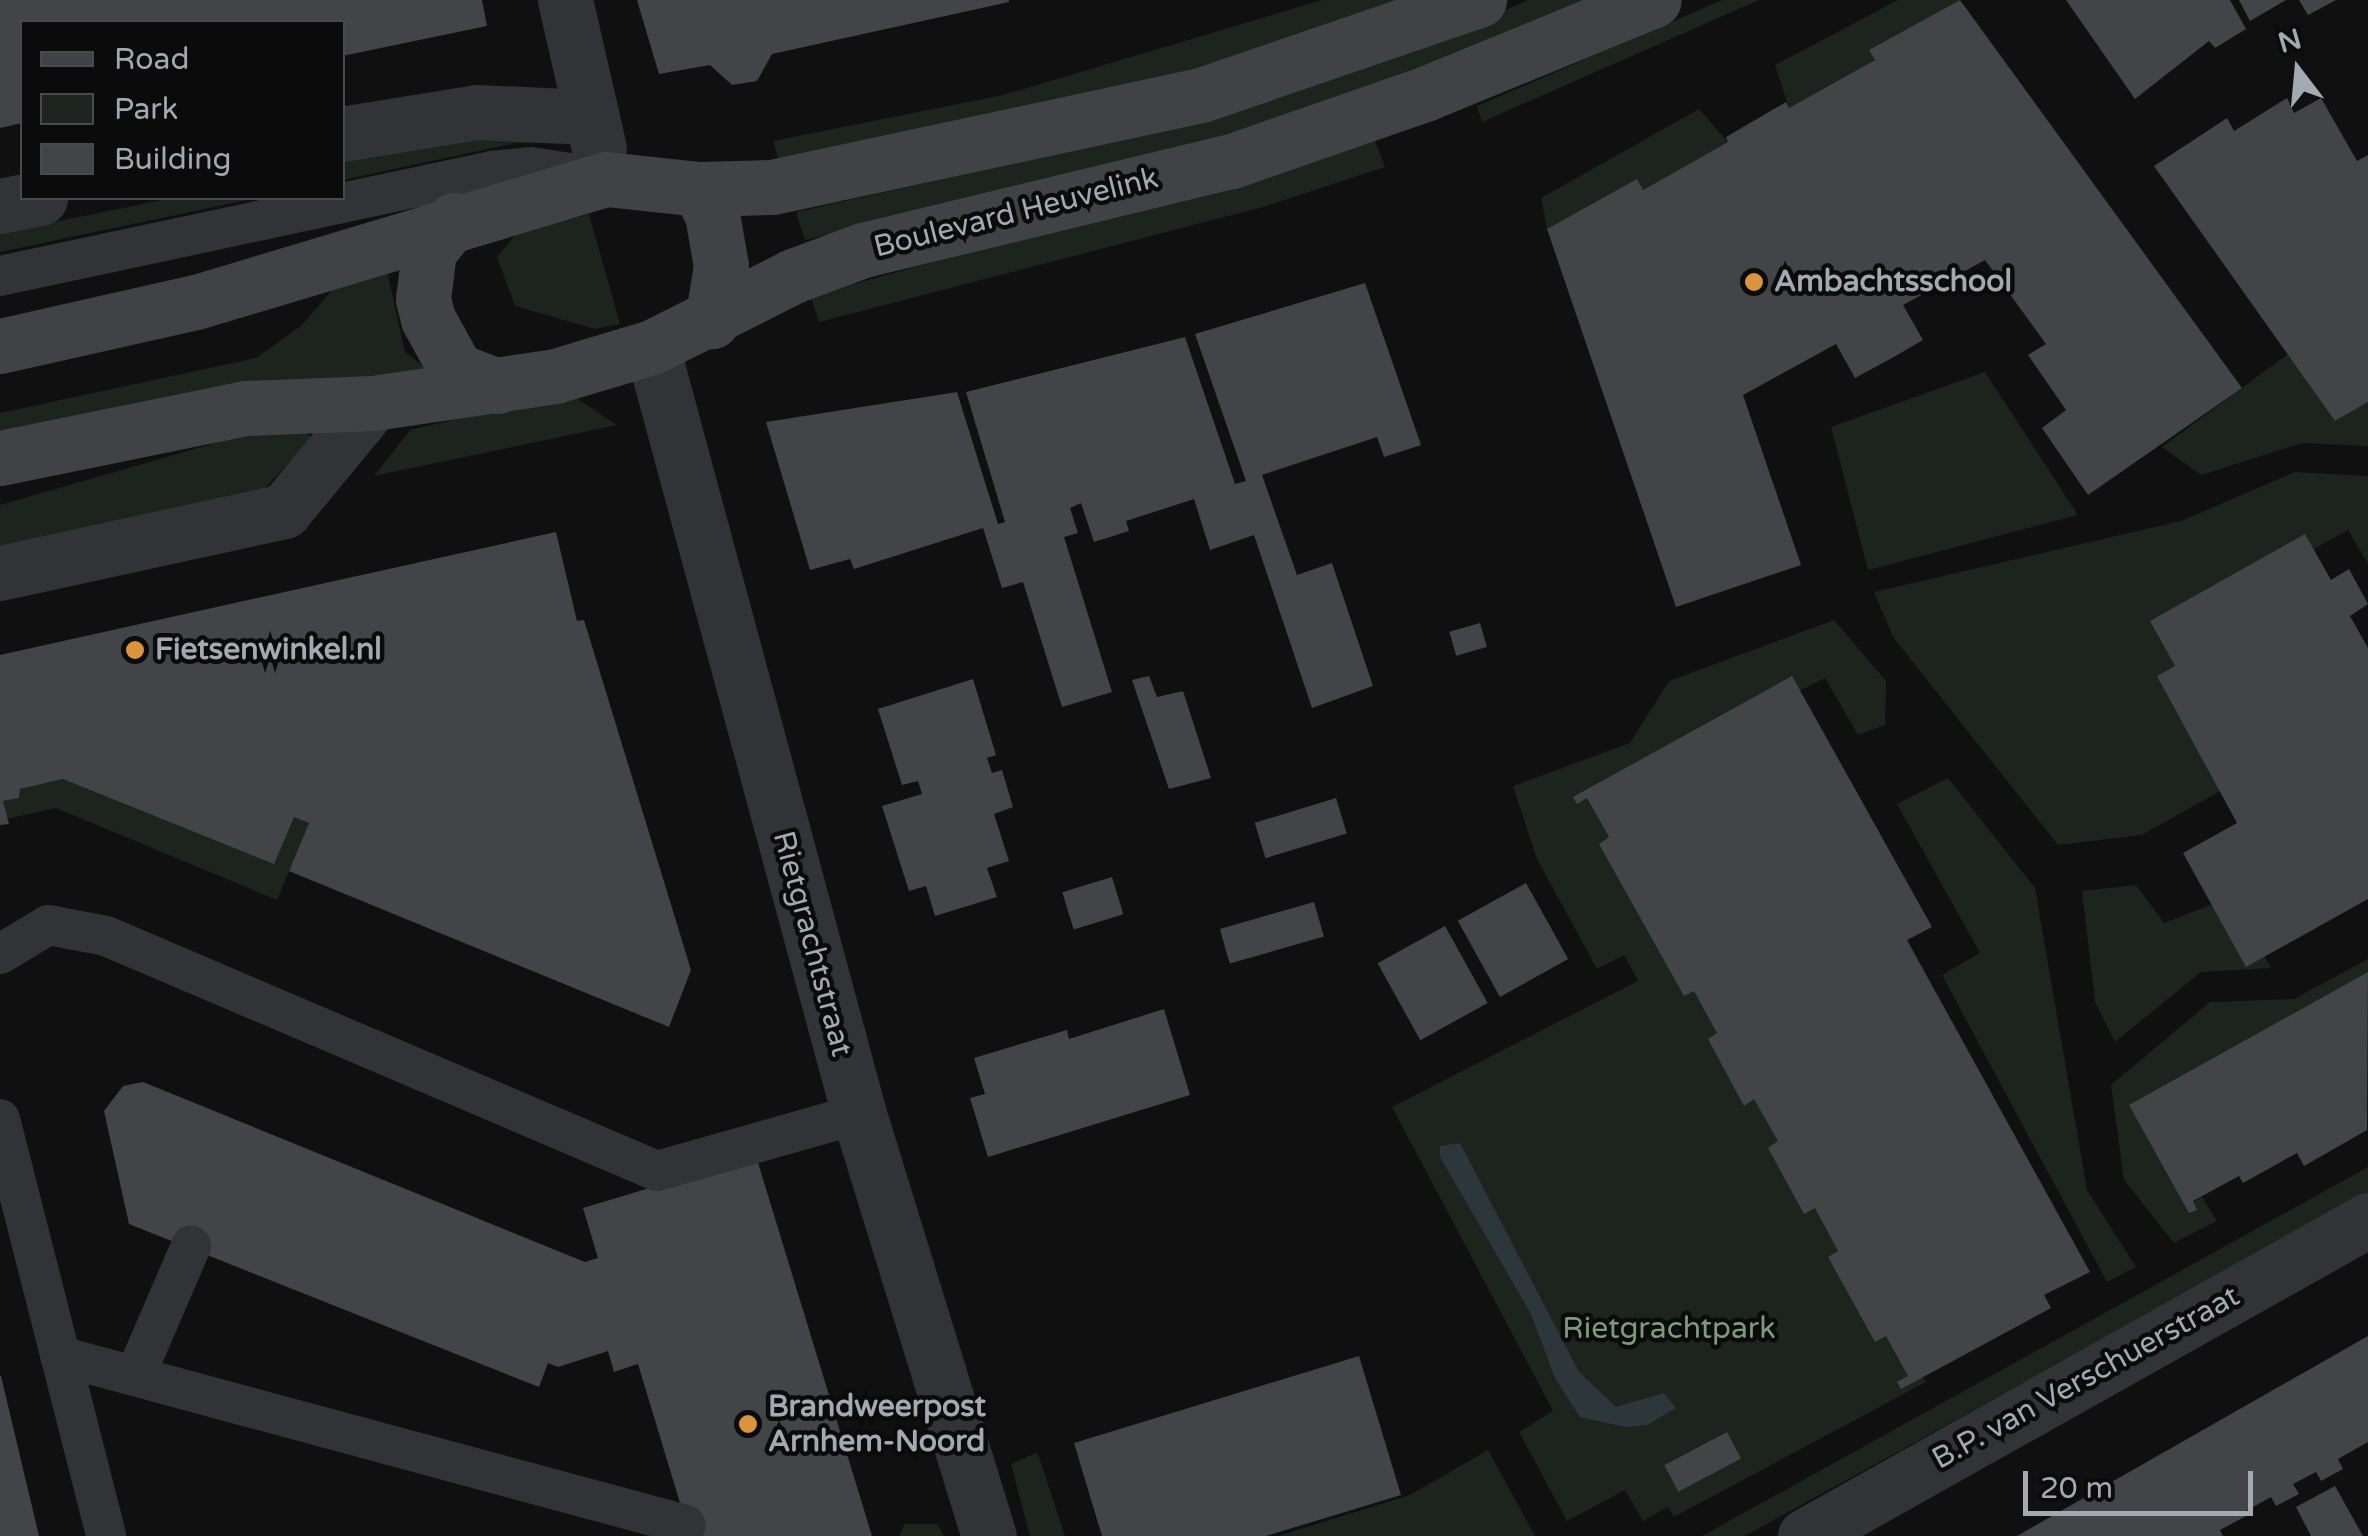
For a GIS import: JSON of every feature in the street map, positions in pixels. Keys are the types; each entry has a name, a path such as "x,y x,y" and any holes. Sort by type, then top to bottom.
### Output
{"main road":[{"path":"0,346 196,302 454,220 606,179 699,189 772,187 1201,95 1480,0"},
{"name":"Boulevard Heuvelink","path":"0,458 245,408 374,403 496,386 652,347 793,276 863,250 1232,161 1427,93 1654,0"},
{"path":"699,189 712,214 721,266 712,320"},
{"path":"454,220 429,251 423,299 428,319 456,370 496,386"}],"street":[{"path":"565,0 606,179"},
{"path":"345,134 476,112 592,117"},
{"path":"0,206 30,200"},
{"name":"Rietgrachtstraat","path":"652,347 858,1114 989,1536"},
{"path":"0,573 284,511 374,403"},
{"name":"B.P. van Verschuerstraat","path":"1805,1536 2368,1220"}],"lane":[{"path":"0,276 492,171 530,167 606,179"},
{"path":"0,954 48,924 106,936 657,1170 858,1114"},
{"path":"0,1119 106,1536"},
{"path":"135,1376 190,1246"},
{"path":"60,1356 686,1525 639,1536"}],"green space":[{"path":"1322,0 1401,0 1171,82 779,160 773,141 1003,95"},
{"path":"1528,0 1600,0 1434,71 1213,142 805,240 796,212 1070,151 1480,21"},
{"path":"1722,0 1759,0 1482,122 1477,106"},
{"path":"1898,0 1960,0 1870,50 1875,60 1789,108 1775,65"},
{"path":"1699,109 1728,142 1643,190 1637,180 1547,229 1541,198"},
{"path":"502,128 556,143 516,143 345,180 345,161"},
{"path":"1374,139 1385,167 1263,207 819,322 811,296"},
{"path":"162,200 247,200 0,252 0,233"},
{"path":"589,214 620,324 595,329 515,306 497,257 516,234"},
{"path":"386,267 405,352 428,370 0,439 0,413 256,358 301,326 333,289"},
{"path":"2288,354 2335,421 2368,402 2368,446 2302,443 2201,475 2162,447"},
{"path":"1985,372 2078,515 1868,570 1831,427"},
{"path":"569,393 617,425 374,476 410,430"},
{"path":"305,432 313,438 260,493 0,548 0,505 243,435"},
{"path":"2295,472 2368,476 2368,564 2348,530 2159,636 2238,781 2142,835 2058,845 1893,637 1874,592 2181,521"},
{"name":"Rietgrachtpark","path":"1834,620 1886,681 1885,725 1858,735 1825,678 1601,792 1926,1382 1674,1517 1668,1507 1643,1521 1625,1490 1567,1521 1519,1432 1553,1411 1392,1107 1638,981 1624,955 1597,969 1537,859 1513,786 1630,743 1669,681"},
{"path":"1948,778 2035,888 2087,1190 2136,1267 2107,1282 1942,975 1980,953 1897,804"},
{"path":"63,779 294,817 309,823 277,900 56,808 7,819 3,801 18,798 20,789"},
{"path":"2136,885 2164,923 2231,897 2271,968 2201,972 2115,1042 2095,1002 2082,891"},
{"path":"2368,959 2368,975 2131,1106 2186,1206 2202,1197 2217,1221 2174,1243 2124,1180 2111,1085 2210,1002 2294,999"},
{"path":"2368,1167 2368,1193 1745,1536 1702,1536"},
{"path":"1488,1450 1535,1536 1278,1536 1410,1495"},
{"path":"1036,1453 1065,1536 1030,1536 1011,1464"},
{"path":"905,1524 937,1524 944,1536 899,1536"}],"shaded area":[{"path":"1460,1143 1579,1372 1616,1407 1664,1393 1676,1408 1647,1425 1626,1427 1580,1417 1555,1378 1531,1314 1440,1157 1440,1146"}],"building":[{"path":"0,0 482,0 487,26 345,55 345,20 20,20 20,123 0,128"},
{"path":"637,0 1009,2 772,54 757,81 732,85 710,65 659,74"},
{"name":"Ambachtsschool","path":"1960,0 2242,388 2088,495 2042,428 2066,410 2028,355 2046,344 1985,260 1903,305 1923,340 1892,358 1855,378 1836,344 1743,395 1801,565 1676,607 1547,229 1637,179 1643,190 1728,142 1726,137 1786,102 1789,108 1875,60 1869,50"},
{"path":"2066,0 2230,0 2246,29 2215,48 2209,41 2135,99"},
{"path":"2239,0 2286,0 2250,21"},
{"path":"2299,0 2336,0 2308,15"},
{"path":"2287,98 2294,113 2321,98 2357,161 2368,155 2368,402 2335,421 2154,166 2227,118 2234,131"},
{"path":"1365,283 1421,445 1384,457 1377,437 1262,475 1297,575 1332,563 1373,686 1312,708 1254,535 1210,550 1194,499 1126,521 1129,531 1094,542 1081,503 1070,508 1078,533 1064,537 1112,692 1062,707 1023,582 1002,588 983,528 854,569 850,559 810,570 766,422 957,392 998,524 1005,522 966,392 1185,337 1235,484 1246,481 1195,334"},
{"path":"556,532 577,621 584,620 691,970 669,1027 289,871 309,823 294,817 274,864 63,779 20,789 19,798 3,801 9,824 0,825 0,655"},
{"path":"2305,534 2331,580 2349,569 2368,604 2350,616 2368,648 2368,899 2246,967 2183,853 2237,823 2157,676 2175,666 2150,621"},
{"path":"1480,623 1487,647 1456,656 1449,632"},
{"path":"1149,676 1157,697 1183,691 1211,778 1169,789 1132,680"},
{"path":"1792,676 1932,927 1907,940 2090,1272 2044,1295 2051,1308 1901,1389 1897,1382 1908,1376 1886,1336 1875,1342 1828,1257 1838,1251 1815,1208 1804,1214 1768,1148 1778,1141 1754,1099 1744,1106 1708,1039 1717,1033 1694,991 1684,996 1599,844 1609,837 1587,798 1577,804 1573,797"},
{"path":"973,679 996,755 987,758 992,773 1002,770 1013,807 994,814 1009,861 987,868 997,897 935,916 926,886 909,891 882,806 922,794 918,781 902,785 878,709"},
{"path":"1336,798 1347,833 1266,858 1255,823"},
{"path":"1112,877 1123,914 1074,929 1062,892"},
{"path":"1526,883 1568,959 1500,997 1458,921"},
{"path":"1314,902 1324,937 1230,964 1220,929"},
{"path":"1445,926 1488,1003 1420,1040 1378,963"},
{"path":"2368,972 2367,1130 2304,1166 2297,1153 2243,1183 2239,1176 2193,1201 2197,1210 2189,1213 2129,1105"},
{"path":"1164,1009 1190,1095 988,1157 970,1098 985,1094 974,1058 1067,1030 1069,1039"},
{"path":"143,1082 585,1262 598,1258 583,1208 756,1156 872,1536 690,1536 638,1364 614,1372 608,1351 558,1367 548,1363 539,1387 129,1224 104,1111 123,1086"},
{"path":"2368,1336 2368,1442 2338,1459 2343,1469 2321,1481 2316,1472 2293,1484 2299,1494 2276,1506 2271,1497 2220,1530 2223,1536 2017,1536"},
{"path":"1359,1356 1401,1495 1266,1536 1102,1536 1074,1443"},
{"path":"1,1376 39,1536 0,1536"},
{"path":"1727,1432 1741,1458 1678,1492 1664,1465"},
{"path":"2335,1486 2363,1536 2311,1536 2296,1507"}],"place":[{"name":"Ambachtsschool","path":"1754,282"},
{"name":"Fietsenwinkel.nl","path":"135,650"},
{"name":"Brandweerpost Arnhem-Noord","path":"748,1424"}]}
